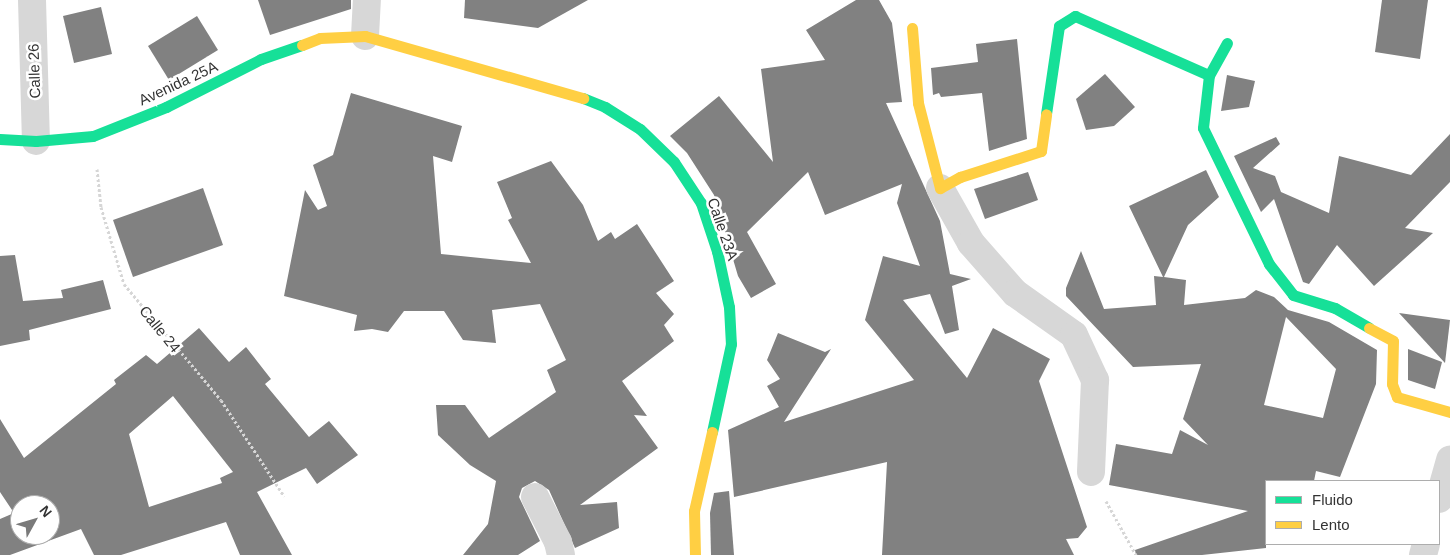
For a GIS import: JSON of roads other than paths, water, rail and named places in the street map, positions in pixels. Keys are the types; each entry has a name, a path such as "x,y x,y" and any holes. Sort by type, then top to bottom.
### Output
{"main road":[{"path":"912,28 918,104 940,188 960,177 1041,151 1059,26 1075,16 1210,76"},
{"name":"Avenida 25A","path":"0,139 36,141 93,136 166,107 261,59 320,38 365,36"},
{"name":"Calle 23A","path":"365,36 572,94 605,107 640,129 674,162 701,203 717,251 729,307 731,344 694,511 696,555"},
{"path":"1227,43 1210,76 1203,128 1268,264 1293,296 1335,308 1393,340 1392,384 1397,397 1450,412"}],"street":[{"name":"Calle 26","path":"32,0 36,141"},
{"path":"365,36 368,0"},
{"path":"940,188 971,243 1015,293 1074,335 1095,380 1091,472"},
{"path":"1440,495 1450,460"},
{"path":"535,497 558,542 561,555"}]}
